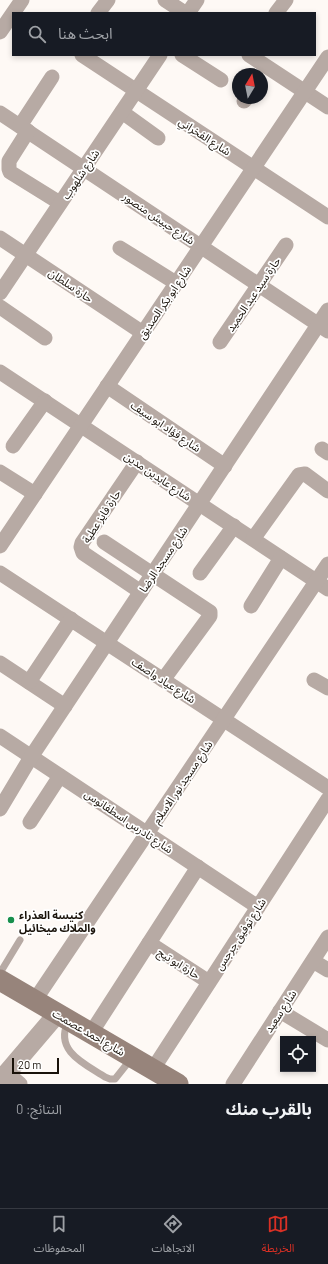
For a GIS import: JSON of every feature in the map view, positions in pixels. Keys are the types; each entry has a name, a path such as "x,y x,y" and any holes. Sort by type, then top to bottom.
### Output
{"main road":[{"name":"شارع احمد عصمت","path":"0,980 178,1084"}],"street":[{"path":"99,12 108,0"},
{"path":"165,0 183,12"},
{"path":"189,12 197,0"},
{"path":"277,12 286,0"},
{"path":"0,32 12,16"},
{"name":"شارع الفخراني","path":"84,56 328,217"},
{"name":"شارع شلهوب","path":"0,293 159,56"},
{"path":"184,56 221,80"},
{"path":"250,56 261,68"},
{"name":"شارع ابو بكر الصديق","path":"0,546 328,57"},
{"path":"268,74 305,92 328,107"},
{"path":"52,77 24,128 9,161 8,169 10,172 60,203"},
{"path":"122,112 158,138"},
{"name":"شارع حبيش منصور","path":"0,113 323,328"},
{"name":"حارة سلطان","path":"0,238 143,333"},
{"name":"حارة سيد عبد الحميد","path":"220,342 286,245"},
{"path":"120,248 176,283"},
{"path":"0,308 45,338"},
{"name":"شارع مسجد الرضا","path":"0,809 31,757 225,466 323,328 328,310"},
{"name":"شارع عابدين مدين","path":"0,372 322,585"},
{"name":"شارع فؤاد ابو سيف","path":"107,386 225,466"},
{"path":"13,446 45,401"},
{"name":"حارة فايز عطية","path":"137,462 82,543 81,547 83,553 141,592"},
{"path":"0,472 34,494"},
{"path":"253,539 299,475 305,474 328,491"},
{"path":"200,573 234,526"},
{"path":"104,542 207,609 210,614 163,680"},
{"path":"251,606 281,558"},
{"name":"شارع مسجد نور الاسلام","path":"35,1000 224,719 322,585 328,564"},
{"name":"شارع عياد واصف","path":"0,572 328,788"},
{"path":"29,682 71,619"},
{"path":"0,663 65,706"},
{"path":"314,680 328,688"},
{"name":"شارع تادرس اسطفانوس","path":"0,736 258,907"},
{"path":"30,822 60,776"},
{"name":"شارع توفيق جرجس","path":"153,1069 328,799"},
{"path":"91,1033 198,867"},
{"name":"شارع سعيد","path":"233,1084 328,937"},
{"name":"حارة ابو تيج","path":"149,943 210,982"},
{"path":"313,961 328,970"},
{"path":"280,1011 328,1040"},
{"path":"9,1080 63,1017"}],"lane":[{"path":"0,973 20,940"},
{"path":"63,1017 66,1047 72,1055 105,1077 115,1079 133,1058"}],"place":[{"name":"كنيسة العذراء والملاك ميخائيل","path":"11,920"}]}
